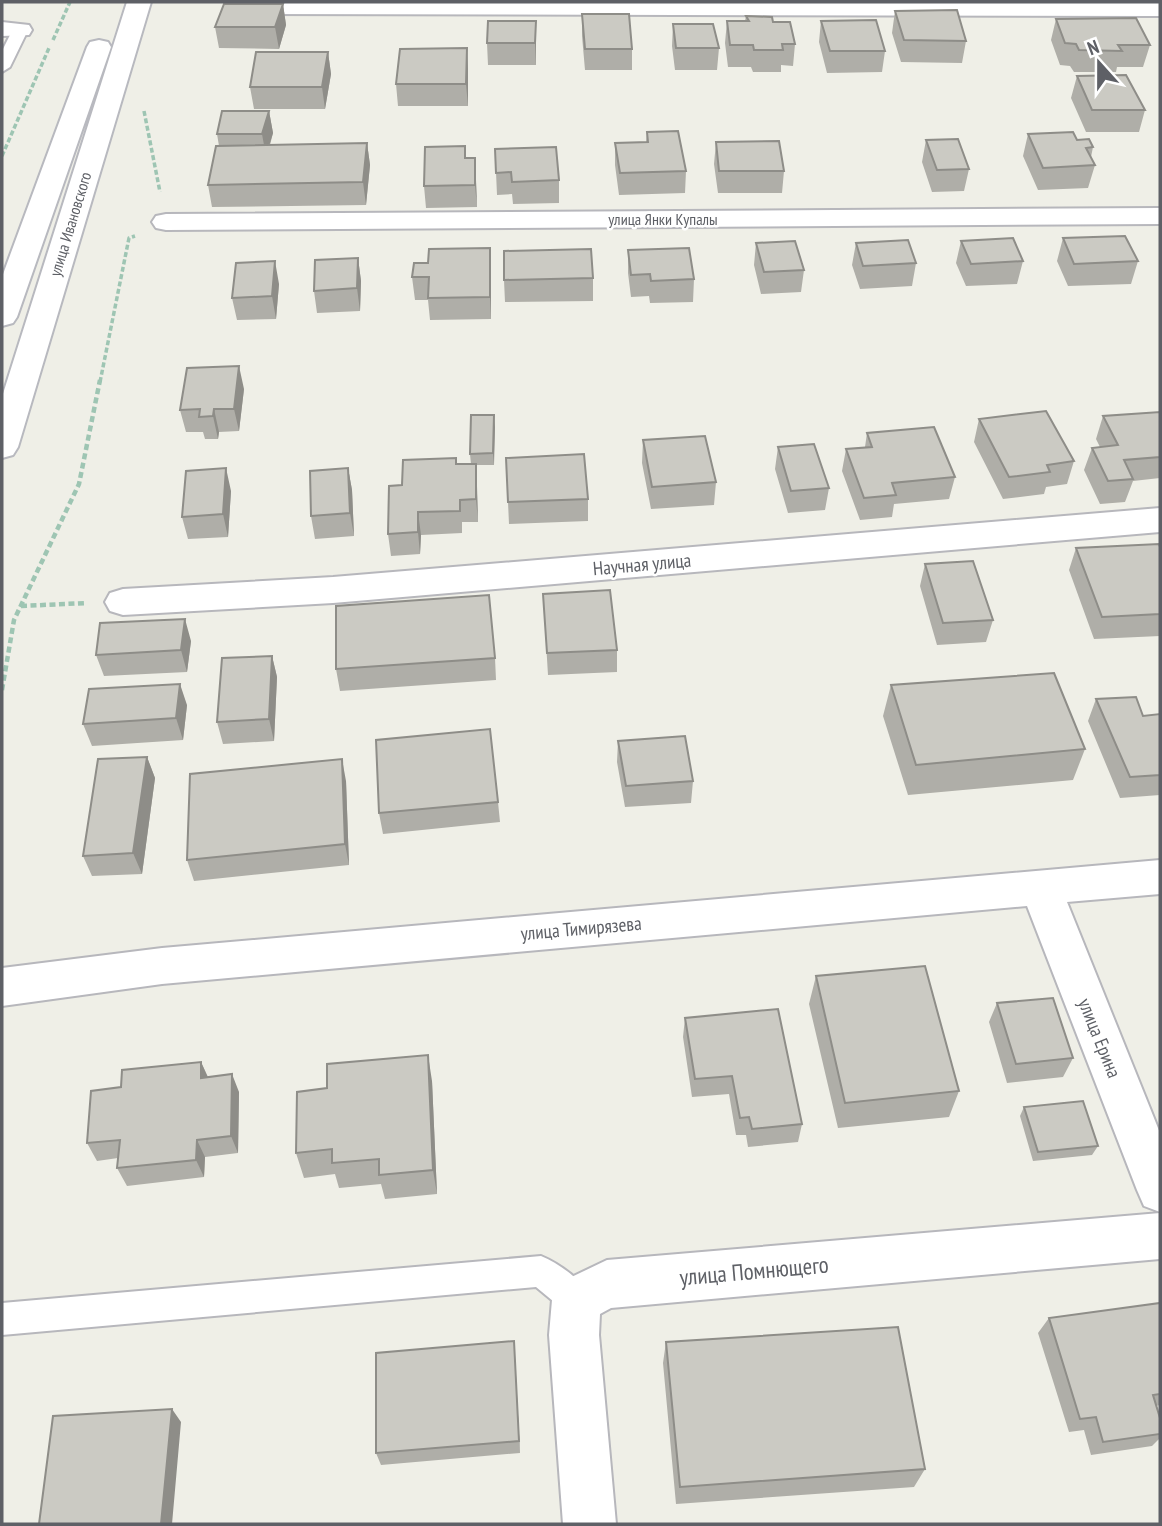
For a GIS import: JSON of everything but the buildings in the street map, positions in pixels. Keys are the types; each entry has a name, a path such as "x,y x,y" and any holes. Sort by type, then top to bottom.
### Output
{"street":[{"name":"улица Ивановского","path":"2,317 115,2"},
{"name":"улица Ивановского","path":"2,447 139,2"},
{"path":"244,5 1003,5 1155,8"},
{"name":"улица Янки Купалы","path":"166,222 1160,216"},
{"name":"Научная улица","path":"123,602 332,590 1160,520"},
{"name":"улица Тимирязева","path":"2,987 162,966 1160,877"},
{"name":"улица Ерина","path":"1040,886 1160,1190"},
{"name":"улица Помнющего","path":"576,1300 607,1284 1160,1236"},
{"path":"576,1300 574,1335 589,1524"}],"lane":[{"path":"2,67 11,30"},
{"path":"2,1319 541,1270 576,1300"}],"path":[{"path":"2,156 69,2"},
{"path":"2,690 14,620 79,484 130,238 166,222 144,109"},
{"path":"21,606 123,602"}]}
